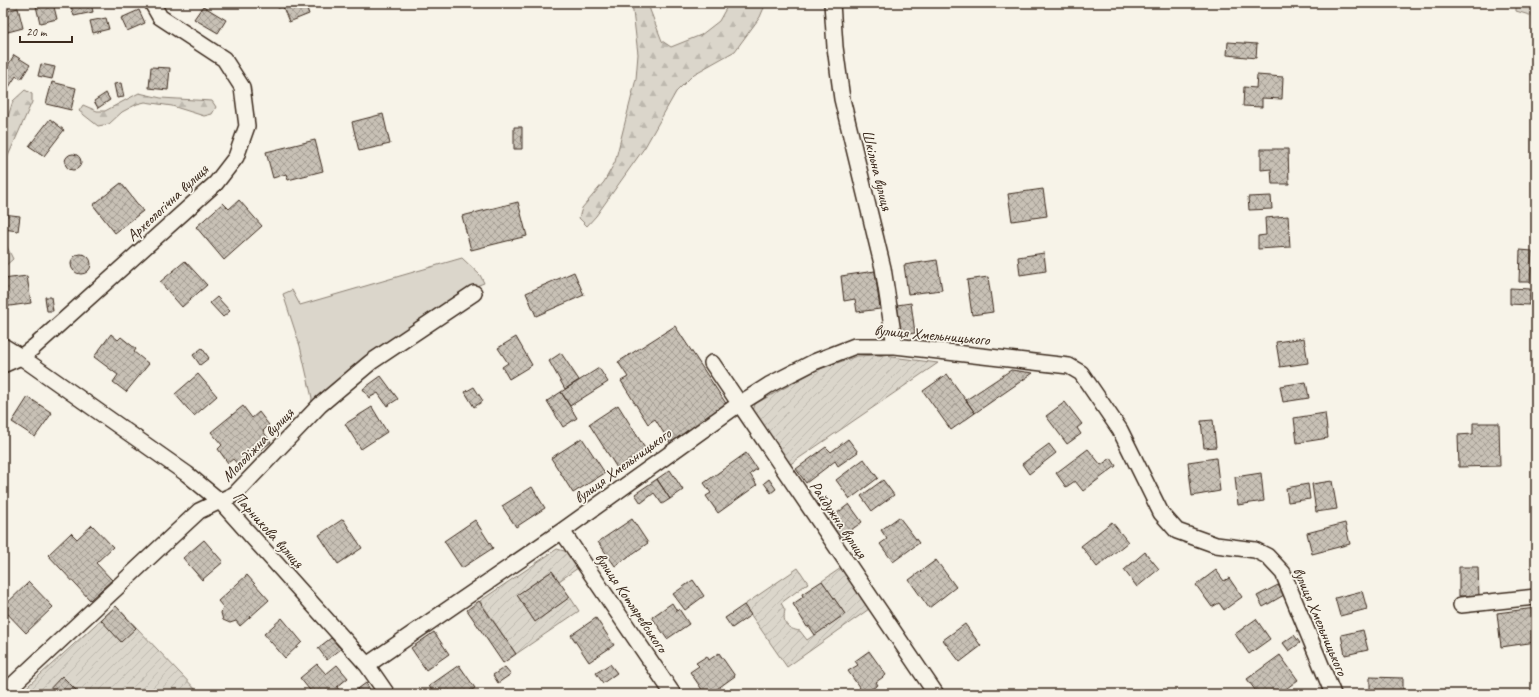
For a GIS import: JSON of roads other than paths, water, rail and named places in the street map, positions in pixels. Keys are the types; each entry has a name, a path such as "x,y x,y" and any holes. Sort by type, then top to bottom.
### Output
{"street":[{"name":"Археологічна вулиця","path":"3,365 21,357 34,347 216,183 236,157 247,126 242,87 224,59 160,17 152,3"},
{"name":"Шкільна вулиця","path":"832,3 835,47 842,99 883,268 895,346"},
{"name":"Молодіжна вулиця","path":"4,694 199,511 221,502 235,494 320,405 371,362 474,293"},
{"name":"Парникова вулиця","path":"3,346 21,357 187,474 221,502 368,665 387,694"},
{"name":"вулиця Хмельницького","path":"368,665 562,531 739,404 769,385 821,359 855,346 895,346 1068,366 1081,372 1120,430 1161,513 1177,531 1216,545 1256,550 1267,556 1283,573 1333,694"},
{"name":"Райдужна вулиця","path":"712,363 936,694"},
{"name":"вулиця Котляревського","path":"562,531 673,694"},
{"path":"1461,605 1536,597"}]}
